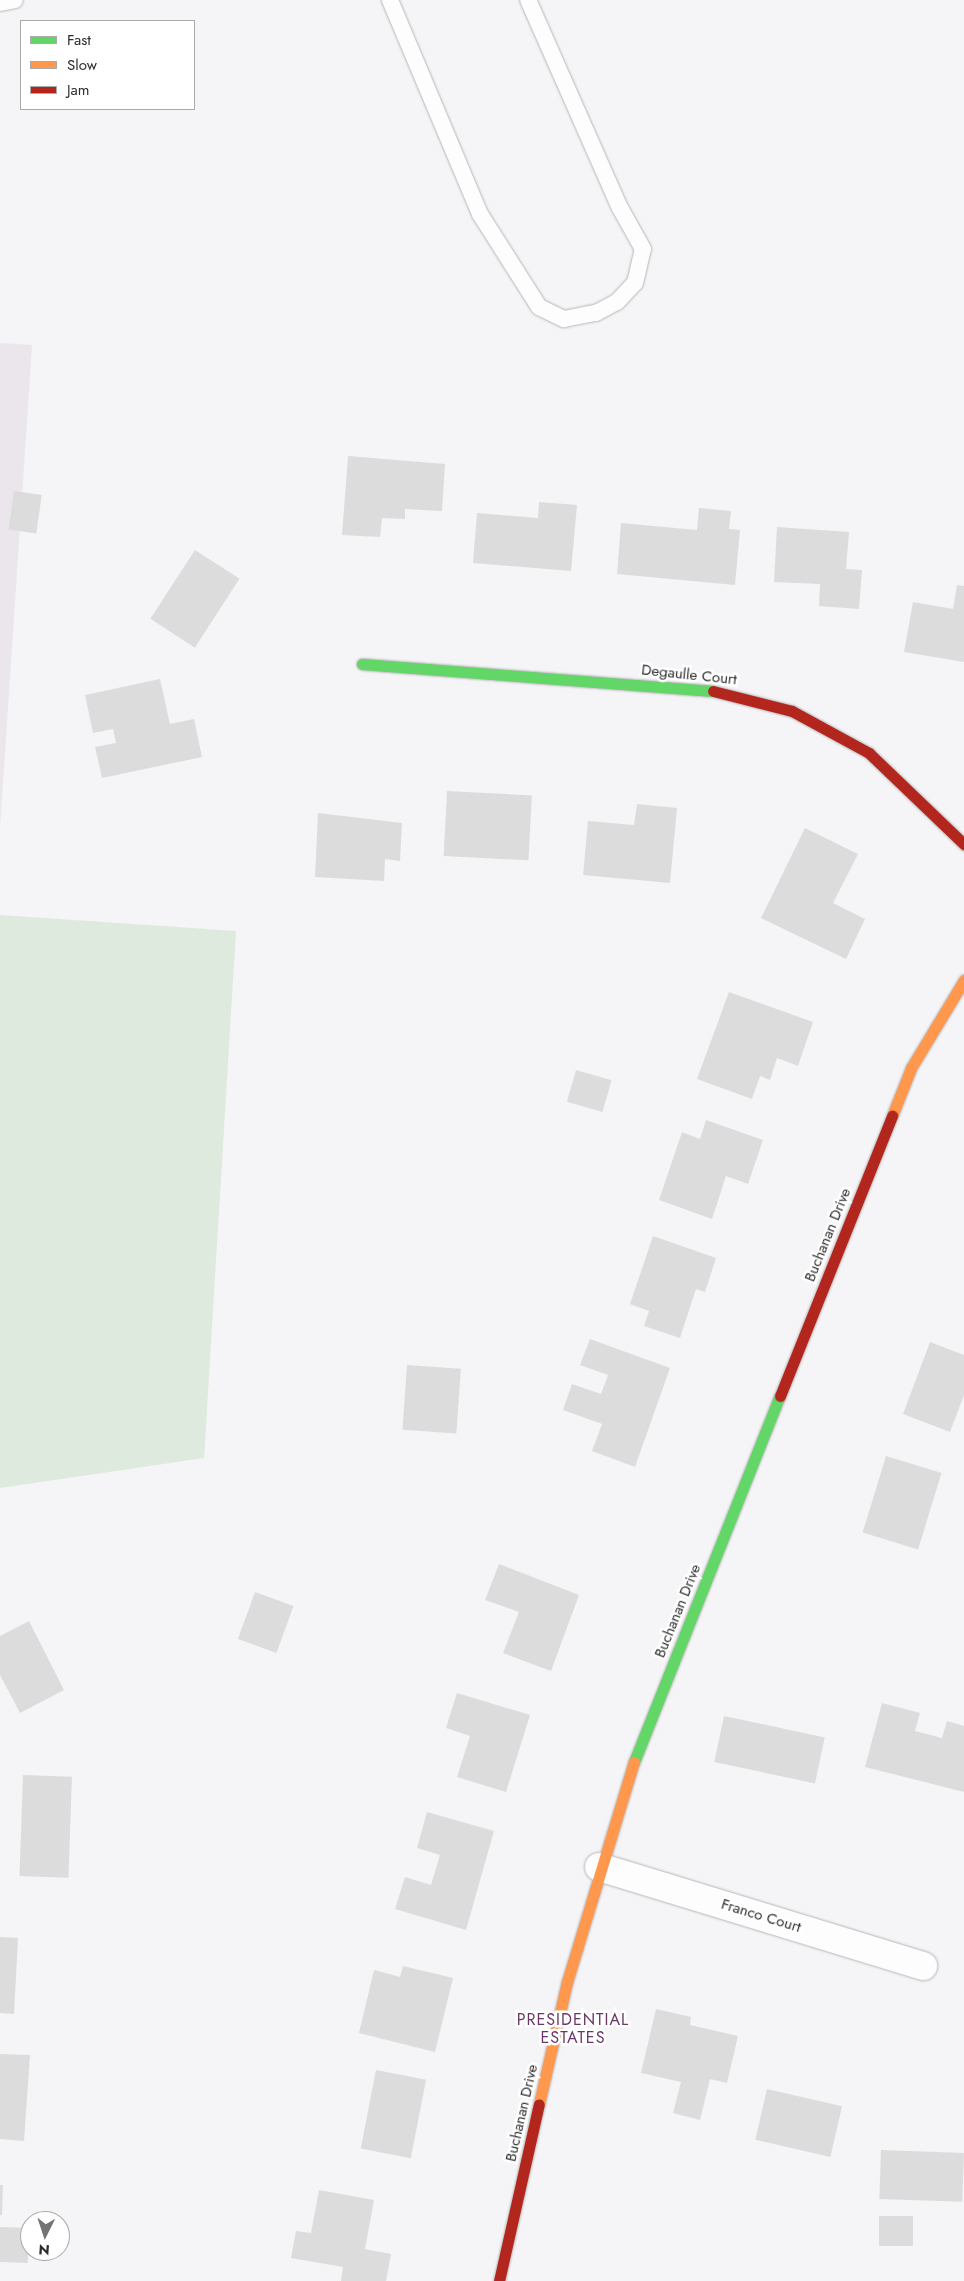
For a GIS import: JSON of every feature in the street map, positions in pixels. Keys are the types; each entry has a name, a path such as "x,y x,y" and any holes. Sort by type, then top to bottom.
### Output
{"street":[{"name":"Degaulle Court","path":"362,664 700,689 750,698 792,711 869,753 964,844"},
{"name":"Buchanan Drive","path":"499,2281 567,1982 599,1867 625,1784 911,1068 964,980"},
{"name":"Franco Court","path":"599,1867 924,1966"}],"lane":[{"path":"0,3 15,0"},
{"path":"390,0 480,214 539,307 564,319 596,313 618,302 635,283 643,249 619,206 528,0"}],"shaded area":[{"path":"0,343 32,345 0,828"}],"green space":[{"path":"0,915 236,931 204,1458 0,1488"}],"building":[{"path":"348,456 445,464 442,511 405,509 405,519 382,518 380,537 342,535"},
{"path":"14,491 42,495 36,534 9,530"},
{"path":"539,502 577,505 571,571 473,563 477,513 538,518"},
{"path":"699,508 731,511 729,529 740,530 735,585 617,574 621,523 697,530"},
{"path":"777,527 849,532 846,569 862,570 859,609 819,606 820,584 774,582"},
{"path":"195,550 239,579 195,648 150,619"},
{"path":"957,585 964,586 964,662 904,652 913,602 953,609"},
{"path":"160,679 170,724 194,719 202,757 102,778 95,747 116,743 113,729 93,733 85,695"},
{"path":"447,791 532,795 528,860 444,856"},
{"path":"637,804 677,808 670,883 583,875 588,821 634,825"},
{"path":"318,813 402,823 400,861 385,859 384,881 315,877"},
{"path":"805,828 858,854 833,903 865,919 846,959 761,918"},
{"path":"729,992 813,1022 798,1066 777,1058 770,1080 760,1076 752,1099 697,1079"},
{"path":"576,1070 612,1080 602,1112 567,1102"},
{"path":"706,1120 763,1140 748,1184 726,1176 712,1219 659,1200 682,1132 700,1139"},
{"path":"653,1236 716,1258 705,1292 696,1289 680,1338 644,1326 649,1311 630,1304"},
{"path":"590,1339 670,1368 635,1467 592,1451 602,1424 563,1410 572,1384 601,1394 608,1375 580,1365"},
{"path":"930,1342 964,1355 964,1395 950,1432 903,1414"},
{"path":"407,1365 461,1369 456,1434 402,1430"},
{"path":"886,1456 941,1473 918,1549 863,1533"},
{"path":"499,1564 579,1595 551,1671 503,1653 519,1612 485,1600"},
{"path":"255,1592 294,1606 276,1653 238,1639"},
{"path":"29,1621 64,1690 20,1713 0,1675 0,1636"},
{"path":"457,1693 530,1715 506,1792 457,1777 470,1736 446,1728"},
{"path":"882,1703 920,1713 915,1731 942,1738 947,1721 964,1726 964,1792 865,1767"},
{"path":"724,1716 825,1737 815,1783 714,1762"},
{"path":"23,1775 72,1777 68,1878 19,1876"},
{"path":"427,1812 494,1831 466,1930 395,1909 405,1877 431,1885 440,1855 417,1848"},
{"path":"0,1937 18,1938 14,2014 0,2013"},
{"path":"403,1966 453,1978 435,2052 359,2033 374,1970 400,1977"},
{"path":"656,2009 691,2017 690,2025 738,2036 727,2083 710,2079 700,2120 673,2113 681,2082 641,2073"},
{"path":"0,2054 30,2055 24,2141 0,2139"},
{"path":"376,2070 426,2080 411,2158 361,2149"},
{"path":"767,2089 842,2106 830,2157 755,2140"},
{"path":"881,2150 964,2153 962,2202 879,2199"},
{"path":"0,2185 3,2185 2,2215 0,2215"},
{"path":"319,2190 374,2200 365,2249 391,2254 386,2281 341,2281 343,2267 291,2258 296,2231 311,2233"},
{"path":"879,2216 913,2216 913,2246 879,2246"},
{"path":"0,2227 20,2228 20,2261 28,2261 28,2263 0,2262"}],"traffic: fast":[{"path":"362,664 713,691"},
{"path":"634,1762 780,1396"}],"traffic: slow":[{"path":"892,1116 911,1068 964,980"},
{"path":"539,2104 567,1982 634,1762"}],"traffic: jam":[{"path":"713,691 792,711 869,753 964,844"},
{"path":"780,1396 892,1116"},
{"path":"499,2281 539,2104"}],"district":[{"name":"PRESIDENTIAL ESTATES","path":"573,2029"}]}
